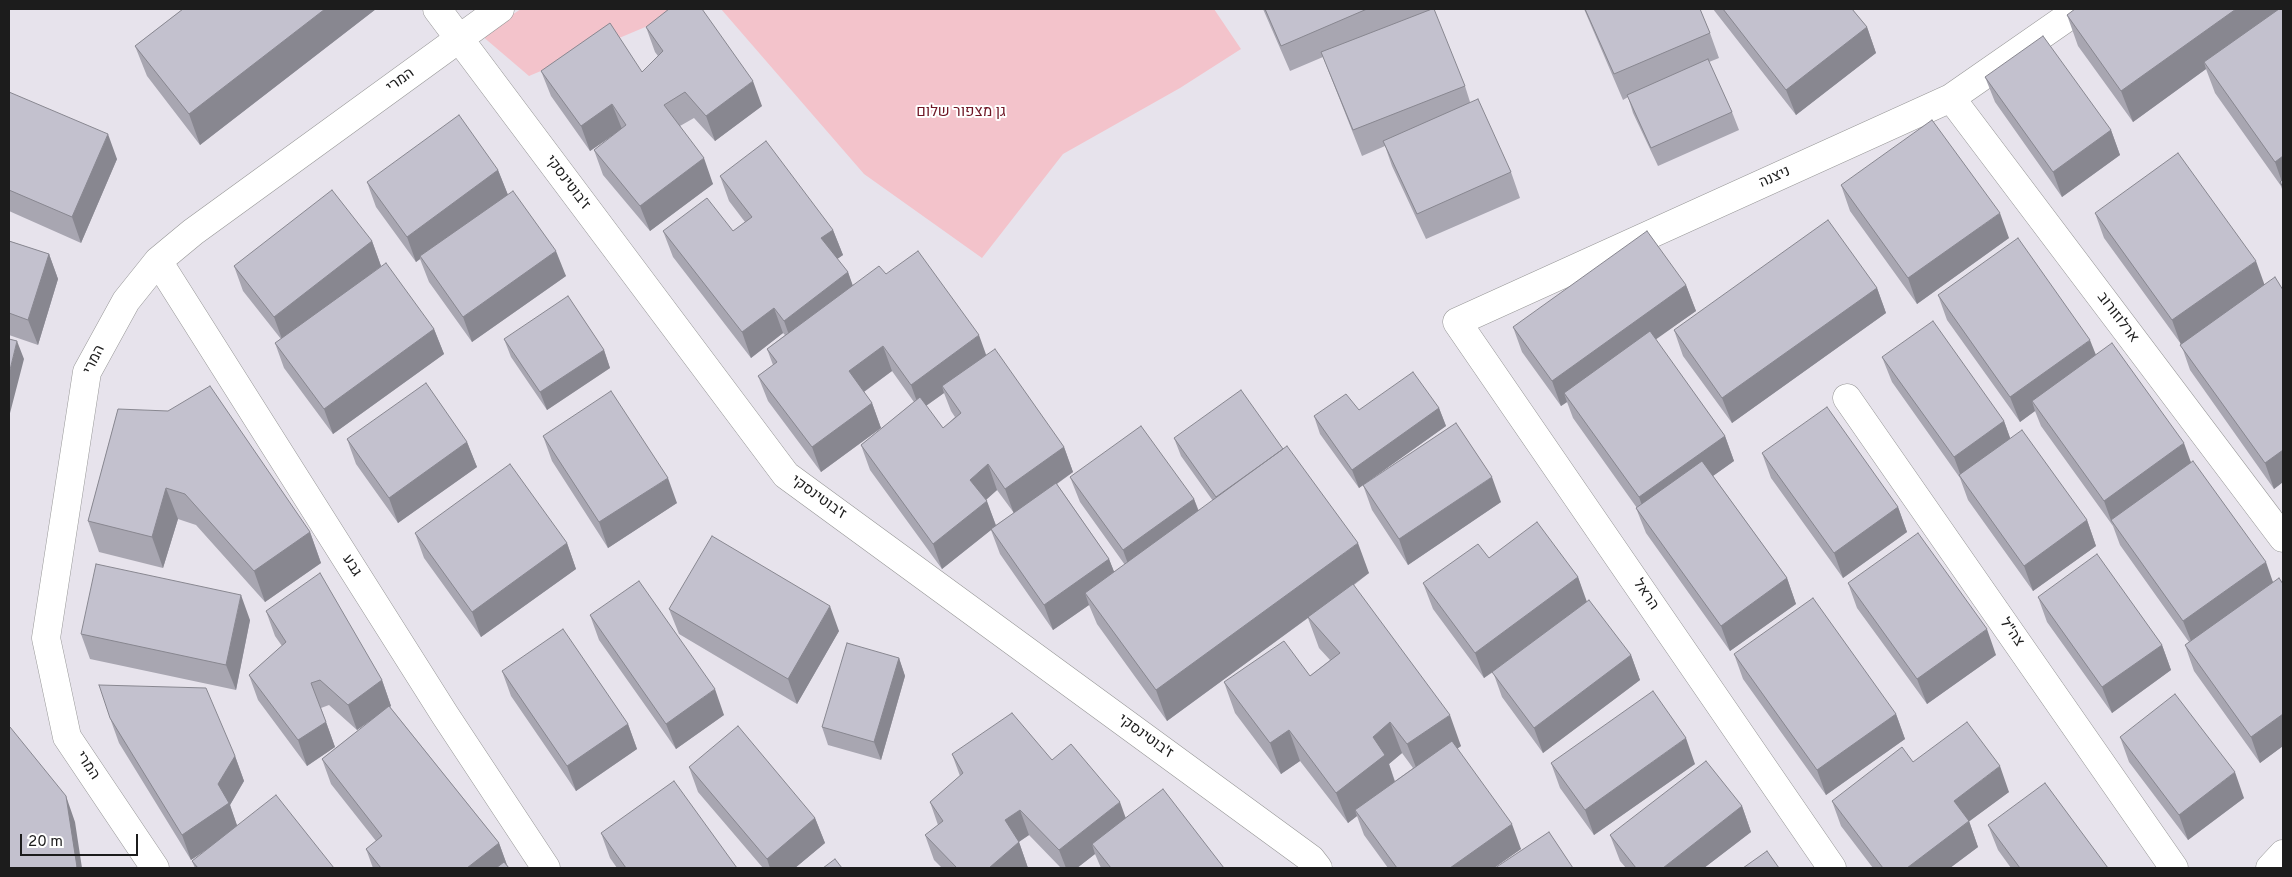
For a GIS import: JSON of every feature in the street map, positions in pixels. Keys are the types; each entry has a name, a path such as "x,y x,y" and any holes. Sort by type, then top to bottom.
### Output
{"street":[{"name":"ז'בוטינסקי","path":"437,9 786,475 1311,858 1318,868"},
{"name":"המרי","path":"155,868 68,737 46,638 87,372 126,301 158,261 193,232 500,9"},
{"name":"ניצנה","path":"1457,322 1951,98 2079,9"},
{"name":"ארלוזורוב","path":"1951,98 2283,538"},
{"name":"גבע","path":"158,261 445,715 546,868"},
{"name":"הראל","path":"1457,322 1832,868"},
{"name":"צה\"ל","path":"1847,398 2174,868"},
{"path":"2270,868 2283,854"}],"green space":[{"path":"521,9 688,9 529,76 481,35"},
{"name":"גן מצפור שלום","path":"721,9 1214,9 1241,49 1180,88 1063,154 982,258 864,174"}],"building":[{"path":"183,9 325,9 189,114 135,46"},
{"path":"669,9 702,9 753,81 706,116 685,92 664,105 704,158 640,206 594,150 626,125 612,104 581,126 541,71 610,23 642,72 663,51 646,27"},
{"path":"1265,9 1367,9 1281,46"},
{"path":"1434,9 1465,86 1353,130 1321,52"},
{"path":"1585,9 1700,9 1710,33 1614,74"},
{"path":"1723,9 1852,9 1867,27 1786,90"},
{"path":"2075,9 2236,9 2121,91 2067,15"},
{"path":"2279,9 2283,9 2283,156 2275,162 2204,62"},
{"path":"2043,36 2111,130 2053,172 1985,77"},
{"path":"1708,59 1732,112 1651,148 1627,95"},
{"path":"9,92 108,134 72,217 9,190"},
{"path":"1478,99 1511,172 1417,214 1383,141"},
{"path":"459,115 498,170 407,237 367,182"},
{"path":"1932,120 2000,213 1908,278 1841,185"},
{"path":"766,141 833,230 821,238 848,272 784,321 774,308 742,332 663,231 707,198 733,231 752,217 720,176"},
{"path":"2178,153 2256,261 2172,320 2095,213"},
{"path":"332,190 372,241 274,317 234,266"},
{"path":"513,191 556,251 463,317 420,256"},
{"path":"1828,220 1877,288 1722,398 1674,330"},
{"path":"1647,231 1686,285 1552,381 1513,327"},
{"path":"2018,238 2090,340 2010,397 1938,295"},
{"path":"9,241 49,254 28,320 9,313"},
{"path":"918,251 979,335 911,385 883,346 849,371 872,403 812,447 758,376 777,362 767,349 879,266 886,274"},
{"path":"386,263 434,329 324,409 275,343"},
{"path":"2275,277 2283,290 2283,450 2265,463 2180,345"},
{"path":"568,296 604,350 540,392 504,339"},
{"path":"1933,321 2004,421 1954,457 1882,357"},
{"path":"1650,331 1725,436 1639,497 1564,393"},
{"path":"9,339 17,341 9,374"},
{"path":"2112,343 2184,443 2104,501 2032,401"},
{"path":"995,349 1064,447 1005,489 988,464 970,480 987,501 933,544 861,445 920,397 943,428 961,413 942,386"},
{"path":"1413,372 1439,408 1352,470 1314,416 1346,394 1359,410"},
{"path":"426,383 467,442 389,498 347,439"},
{"path":"210,386 310,532 254,571 185,494 166,488 152,537 88,521 118,409 168,411"},
{"path":"1241,390 1283,449 1216,497 1174,438"},
{"path":"611,391 668,478 599,522 543,436"},
{"path":"1827,407 1898,507 1834,553 1762,453"},
{"path":"1456,423 1492,477 1399,539 1363,485"},
{"path":"1141,426 1194,499 1123,550 1070,477"},
{"path":"2022,430 2087,520 2024,566 1959,475"},
{"path":"1287,446 1358,543 1156,690 1085,593"},
{"path":"1702,461 1787,578 1721,626 1636,508"},
{"path":"2193,461 2266,562 2183,621 2111,520"},
{"path":"510,464 567,543 472,612 415,533"},
{"path":"1056,483 1109,559 1044,605 991,529"},
{"path":"1537,522 1578,577 1475,653 1423,583 1478,544 1489,558"},
{"path":"1918,533 1987,629 1917,679 1848,583"},
{"path":"712,536 830,606 788,679 669,609"},
{"path":"2097,554 2162,645 2102,687 2038,597"},
{"path":"96,564 241,595 226,665 81,634"},
{"path":"320,573 382,680 348,705 320,680 311,683 326,722 298,740 249,675 286,642 266,611"},
{"path":"2279,578 2283,584 2283,714 2251,737 2185,645"},
{"path":"639,581 715,689 666,724 590,615"},
{"path":"1353,584 1450,715 1407,744 1390,722 1373,737 1385,755 1336,793 1289,730 1270,743 1224,682 1284,641 1310,676 1340,653 1308,617"},
{"path":"1813,598 1896,714 1817,770 1734,654"},
{"path":"1589,600 1631,655 1534,728 1492,672"},
{"path":"563,629 628,724 567,766 502,671"},
{"path":"847,643 899,658 874,742 822,727"},
{"path":"99,685 206,688 235,756 218,784 229,803 182,835 110,718"},
{"path":"1653,691 1686,738 1585,810 1551,763"},
{"path":"2175,694 2235,772 2179,815 2120,737"},
{"path":"389,706 499,843 467,868 381,868 366,849 382,836 322,759"},
{"path":"1012,713 1052,760 1071,744 1120,802 1059,850 1020,810 1005,820 1019,842 989,868 957,868 925,835 943,821 930,802 963,773 952,754"},
{"path":"1967,722 2000,766 1954,801 1969,821 1907,868 1883,868 1832,801 1902,747 1913,762"},
{"path":"738,726 815,818 767,859 689,767"},
{"path":"9,727 66,796 77,867 75,868 9,868"},
{"path":"1452,741 1512,824 1450,868 1397,868 1355,810"},
{"path":"1706,761 1742,806 1663,868 1636,868 1610,835"},
{"path":"674,781 737,868 626,868 601,833"},
{"path":"2045,783 2108,868 2020,868 1988,825"},
{"path":"1163,789 1224,868 1111,868 1092,844"},
{"path":"276,795 334,868 198,868 192,861"},
{"path":"1549,832 1573,868 1495,868"},
{"path":"1767,851 1779,868 1743,868"},
{"path":"835,859 842,868 823,868"},
{"path":"504,862 509,868 496,868"}]}
